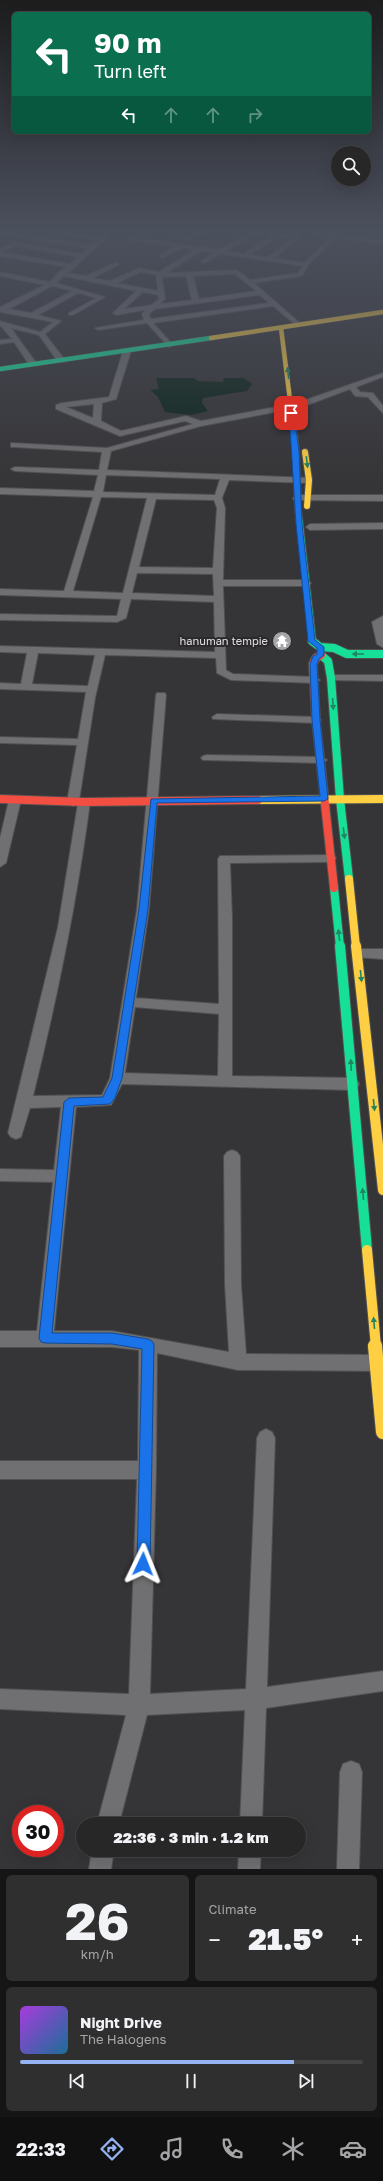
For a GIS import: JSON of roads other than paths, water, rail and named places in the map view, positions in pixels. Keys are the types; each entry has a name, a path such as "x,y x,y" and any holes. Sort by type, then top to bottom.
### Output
{"main road":[{"path":"0,369 168,343 296,327 353,315"},
{"path":"60,359 127,351 168,343 296,327 364,315"},
{"path":"281,328 309,480 307,498 312,542"},
{"path":"0,366 33,363"},
{"path":"298,391 295,405 297,498 312,641 321,646 334,648 344,645 383,647"},
{"path":"321,646 328,660 331,678 340,799 359,954 383,1190"},
{"path":"321,646 314,661 316,720 322,760 330,858 348,1012 352,1084 380,1363 383,1432"},
{"path":"0,799 79,802 383,799"}],"street":[{"path":"27,315 58,321 41,334"},
{"path":"91,334 113,315"},
{"path":"146,315 149,322 168,343"},
{"path":"98,328 196,315"},
{"path":"285,315 296,327"},
{"path":"3,325 41,334 60,359"},
{"path":"3,325 17,340 33,363"},
{"path":"0,342 17,340"},
{"path":"127,351 112,399 62,405 59,407 97,422 120,434 186,418 200,424"},
{"path":"14,445 107,450 200,424 295,405 383,375"},
{"path":"351,385 358,394 369,395 383,393"},
{"path":"369,395 383,411"},
{"path":"97,422 98,401"},
{"path":"68,593 98,493 107,450"},
{"path":"15,469 309,480"},
{"path":"225,478 218,498 221,508 218,583 220,655 222,672 231,677 315,680"},
{"path":"0,491 218,498"},
{"path":"0,617 121,618 152,496"},
{"path":"297,498 383,498"},
{"path":"310,526 383,526"},
{"path":"133,570 218,571"},
{"path":"218,583 306,583"},
{"path":"0,592 219,599"},
{"path":"383,619 377,622 383,647"},
{"path":"0,649 220,655"},
{"path":"26,687 32,650"},
{"path":"16,1133 49,1001 78,856 79,802 83,742 101,652"},
{"path":"331,678 383,678"},
{"path":"0,686 93,689"},
{"path":"24,1102 106,1101 109,1098 117,1078 143,909 154,801 161,695"},
{"path":"217,717 316,720"},
{"path":"0,740 83,742"},
{"path":"207,758 322,760"},
{"path":"0,863 15,800"},
{"path":"224,1082 226,1010 224,860 330,858"},
{"path":"359,954 383,954"},
{"path":"128,1002 226,1010"},
{"path":"117,1078 136,1080 352,1084"},
{"path":"45,1338 69,1102"},
{"path":"232,1156 233,1285 238,1362"},
{"path":"0,1175 62,1176"},
{"path":"0,1339 112,1339 148,1344 212,1359 238,1362 380,1363"},
{"path":"110,1817 139,1705 147,1470 148,1344"},
{"path":"251,1817 266,1438"},
{"path":"0,1470 147,1470"},
{"path":"0,1699 139,1705 256,1700 383,1681"},
{"path":"348,1869 351,1772"},
{"path":"100,1869 102,1857"},
{"path":"249,1869 250,1857"}],"place":[{"name":"hanuman tempie","path":"282,641"}]}
